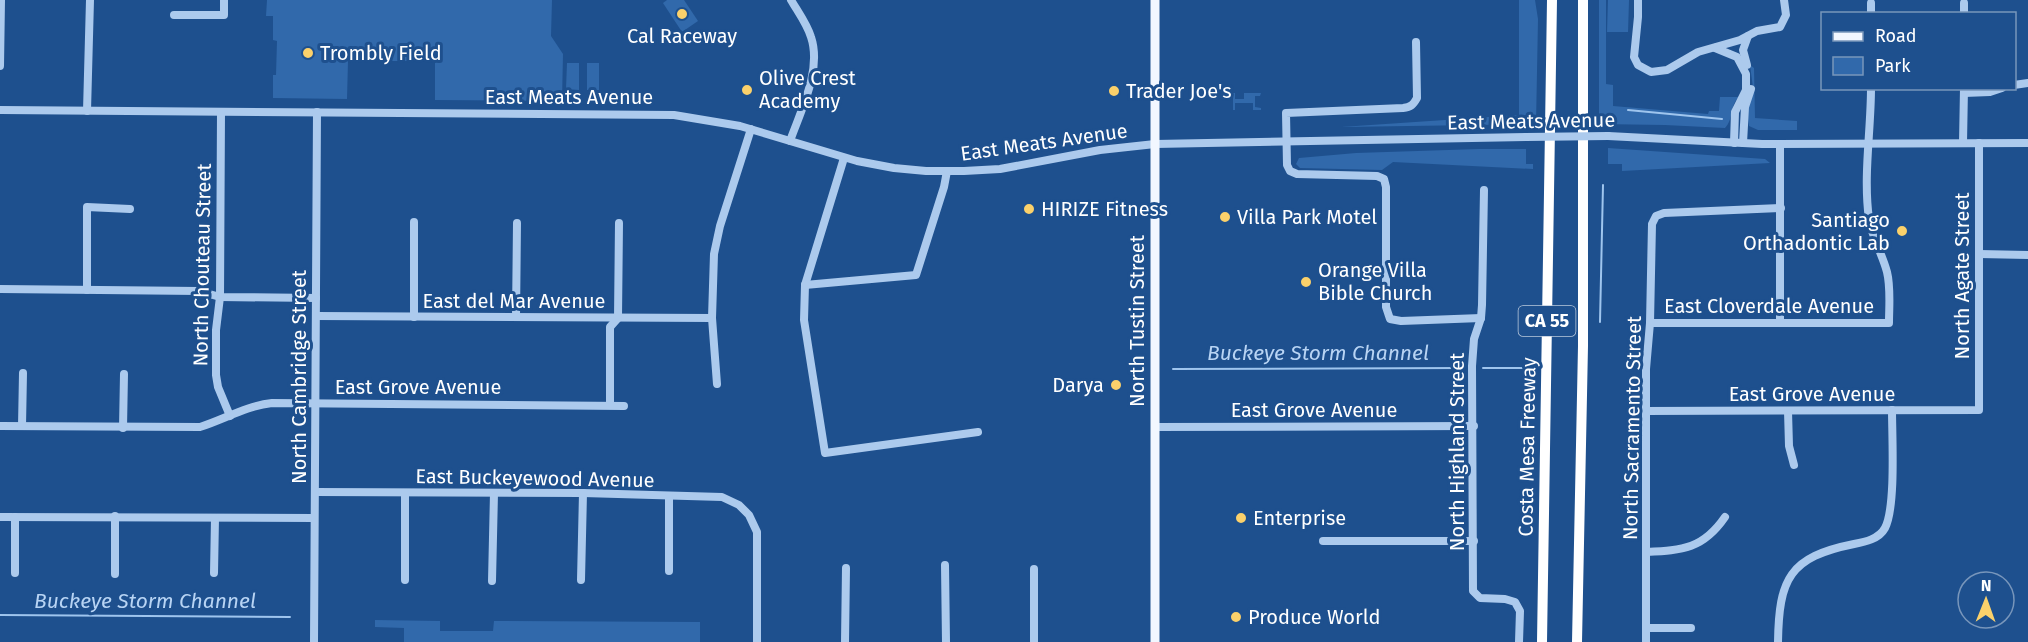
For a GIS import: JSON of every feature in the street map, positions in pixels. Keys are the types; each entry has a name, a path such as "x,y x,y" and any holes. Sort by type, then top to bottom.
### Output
{"highway":[{"name":"Costa Mesa Freeway","path":"1542,642 1552,0"},
{"name":"CA 55","path":"1577,642 1583,334 1583,0"}],"main road":[{"name":"North Tustin Street","path":"1155,0 1155,642"}],"street":[{"path":"0,66 1,0"},
{"path":"87,111 90,0"},
{"path":"174,15 224,15 224,0"},
{"path":"790,141 812,77 814,56 810,33 791,0"},
{"path":"1638,0 1635,60 1641,67 1655,72 1667,70 1694,54 1757,31 1780,27 1786,15 1784,0"},
{"path":"1871,3 1871,12"},
{"path":"1964,3 1964,12"},
{"path":"1743,143 1744,107 1751,83 1743,50 1748,36"},
{"path":"1416,42 1417,98 1410,107 1286,113 1287,165 1293,172 1377,176 1385,182 1387,315 1390,319 1401,321 1481,318"},
{"path":"1714,47 1737,57 1746,74 1746,90 1735,112 1734,143"},
{"path":"1868,143 1871,129 1871,90"},
{"path":"1963,143 1964,91 1990,92 1996,90"},
{"name":"East Meats Avenue","path":"0,110 657,114 703,118 751,129 844,158 894,168 947,171 1006,168 1100,150 1155,144 1526,136 1608,136 1780,144 2028,143"},
{"name":"North Chouteau Street","path":"221,112 220,297 216,330 216,375 218,387 230,416"},
{"name":"North Cambridge Street","path":"314,642 317,112"},
{"path":"717,384 711,318 716,239 751,129"},
{"name":"East Cloverdale Avenue","path":"1650,323 1889,323 1888,273 1869,221 1868,143"},
{"name":"North Agate Street","path":"1979,143 1979,410"},
{"path":"1780,144 1780,323"},
{"path":"844,158 805,285 804,320 825,453 978,432"},
{"path":"805,285 916,275 947,171"},
{"name":"North Highland Street","path":"1484,190 1481,318 1473,350 1474,594 1484,599 1505,599 1515,602 1520,611 1519,642"},
{"path":"87,290 87,207 130,209"},
{"name":"North Sacramento Street","path":"1646,642 1645,411 1650,323 1651,231 1656,216 1670,212 1780,208"},
{"path":"414,222 414,316"},
{"path":"516,317 517,223"},
{"path":"610,405 610,327 618,318 619,223"},
{"path":"1979,254 2028,255"},
{"path":"0,289 199,291 220,297 316,298"},
{"name":"East del Mar Avenue","path":"316,316 711,318"},
{"path":"22,426 23,373"},
{"path":"123,428 124,374"},
{"name":"East Grove Avenue","path":"0,426 200,427 260,404 624,406"},
{"path":"1778,642 1779,609 1783,590 1793,571 1810,558 1831,549 1870,542 1885,529 1891,506 1892,410"},
{"name":"East Grove Avenue","path":"1645,411 1979,410"},
{"path":"1788,411 1789,446 1794,465"},
{"name":"East Grove Avenue","path":"1155,427 1474,426"},
{"name":"East Buckeyewood Avenue","path":"315,492 583,493 722,497 739,504 750,515 757,532 759,545 757,642"},
{"path":"405,493 405,579"},
{"path":"492,581 494,493"},
{"path":"581,580 583,493"},
{"path":"669,496 669,571"},
{"path":"115,516 115,574"},
{"path":"0,517 314,518"},
{"path":"15,517 15,573"},
{"path":"1646,552 1676,551 1700,543 1717,529 1725,517"},
{"path":"214,518 214,573"},
{"path":"1323,541 1474,541"},
{"path":"945,565 946,642"},
{"path":"845,642 846,568"},
{"path":"1034,569 1034,642"},
{"path":"1646,628 1691,628"}],"green space":[{"path":"267,0 552,0 551,36 563,54 562,101 435,100 435,61 348,61 347,99 273,98 277,41 273,40 273,16 266,16"},
{"name":"Cal Raceway","path":"667,0 684,0 698,21 682,32 663,3"},
{"path":"1519,0 1535,0 1538,19 1536,124 1341,127 1519,115"},
{"path":"1599,0 1606,0 1606,84 1613,85 1613,106 1708,114 1709,111 1719,111 1720,97 1739,97 1725,128 1599,124"},
{"path":"1608,0 1629,0 1628,32 1607,32"},
{"path":"567,63 579,63 579,90 566,89"},
{"path":"587,63 599,63 599,90 587,90"},
{"path":"1750,65 1754,68 1755,118 1797,121 1797,130 1758,130 1749,126 1747,112 1753,88"},
{"path":"1233,93 1235,93 1235,99 1244,99 1244,93 1261,93 1260,96 1255,96 1255,107 1261,110 1253,110 1253,103 1235,103 1235,110 1233,110"},
{"path":"1608,148 1765,159 1770,163 1622,171 1622,164 1608,164"},
{"path":"1526,149 1526,164 1533,164 1533,169 1393,162 1382,170 1300,168 1296,164 1299,158 1356,153"},
{"path":"375,620 440,621 440,631 493,631 494,621 700,622 700,642 404,642 404,628 375,627"}],"waterway":[{"name":"Buckeye Storm Channel","path":"1628,110 1722,119"},
{"name":"Buckeye Storm Channel","path":"1600,322 1603,185"},
{"name":"Buckeye Storm Channel","path":"1173,369 1462,368"},
{"name":"Buckeye Storm Channel","path":"1483,368 1530,368"},
{"name":"Buckeye Storm Channel","path":"0,615 290,617"}],"place":[{"name":"Cal Raceway","path":"682,14"},
{"name":"Trombly Field","path":"308,53"},
{"name":"Olive Crest Academy","path":"747,90"},
{"name":"Trader Joe's","path":"1114,91"},
{"name":"HIRIZE Fitness","path":"1029,209"},
{"name":"Villa Park Motel","path":"1225,217"},
{"name":"Santiago Orthadontic Lab","path":"1902,231"},
{"name":"Orange Villa Bible Church","path":"1306,282"},
{"name":"Darya","path":"1116,385"},
{"name":"Enterprise","path":"1241,518"},
{"name":"Produce World","path":"1236,617"}]}
